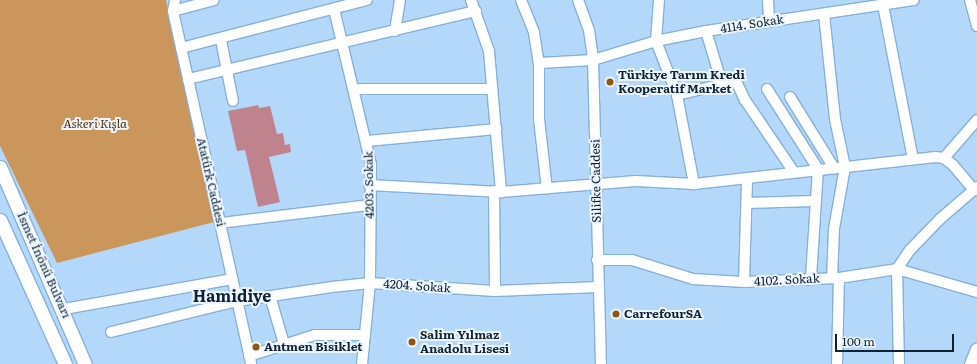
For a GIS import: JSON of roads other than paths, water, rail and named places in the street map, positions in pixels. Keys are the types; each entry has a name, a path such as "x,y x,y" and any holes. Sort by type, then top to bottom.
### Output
{"main road":[{"name":"İsmet İnönü Bulvarı","path":"0,167 64,309 85,364"},
{"name":"İsmet İnönü Bulvarı","path":"0,220 65,364"},
{"path":"19,264 28,255 41,257"},
{"path":"28,284 42,281 48,272"},
{"path":"971,364 977,349"}],"street":[{"name":"Atatürk Caddesi","path":"175,0 173,11 250,360"},
{"path":"173,11 214,0"},
{"path":"181,48 221,40 367,0"},
{"path":"395,31 400,0"},
{"path":"472,0 489,51 496,129 498,191 495,291"},
{"path":"521,0 534,33 539,63 539,119 547,189"},
{"path":"659,0 656,41 677,95 694,184"},
{"path":"768,0 769,20"},
{"name":"4114. Sokak","path":"539,63 593,60 656,41 706,31 769,20 824,14 878,4 914,0"},
{"path":"970,0 977,26"},
{"name":"Silifke Caddesi","path":"579,1 589,30 593,60 597,260 601,364"},
{"path":"878,4 913,159"},
{"name":"4203. Sokak","path":"334,9 367,141 371,164 369,185 370,283 362,364"},
{"path":"188,79 476,11"},
{"path":"824,14 835,119 844,167 834,229 837,364"},
{"path":"706,31 722,84"},
{"path":"221,40 233,100"},
{"path":"677,95 736,81 745,100 794,172"},
{"path":"353,89 492,89"},
{"path":"767,89 818,169 814,201 811,277"},
{"path":"790,97 834,168"},
{"path":"944,158 977,120"},
{"path":"367,141 496,129"},
{"path":"369,185 498,191 547,189 596,183 694,184 747,180 794,172 913,159 944,158 964,175 975,188 940,219 910,250 897,269 900,364"},
{"path":"744,282 747,180"},
{"path":"746,203 814,201"},
{"path":"220,223 369,205"},
{"name":"4102. Sokak","path":"597,260 632,260 693,279 744,282 811,277 835,278 897,269 977,292"},
{"path":"64,309 232,279"},
{"name":"4204. Sokak","path":"111,332 237,301 370,283 495,291 599,287"},
{"path":"270,296 284,344"},
{"path":"250,360 284,344 315,335 365,335"}],"place":[{"name":"Türkiye Tarım Kredi Kooperatif Market","path":"610,82"},
{"name":"CarrefourSA","path":"616,314"},
{"name":"Salim Yılmaz Anadolu Lisesi","path":"412,342"},
{"name":"Antmen Bisiklet","path":"256,347"}],"district":[{"name":"Hamidiye","path":"232,295"}],"park label":[{"name":"Askeri Kışla","path":"95,124"}]}
